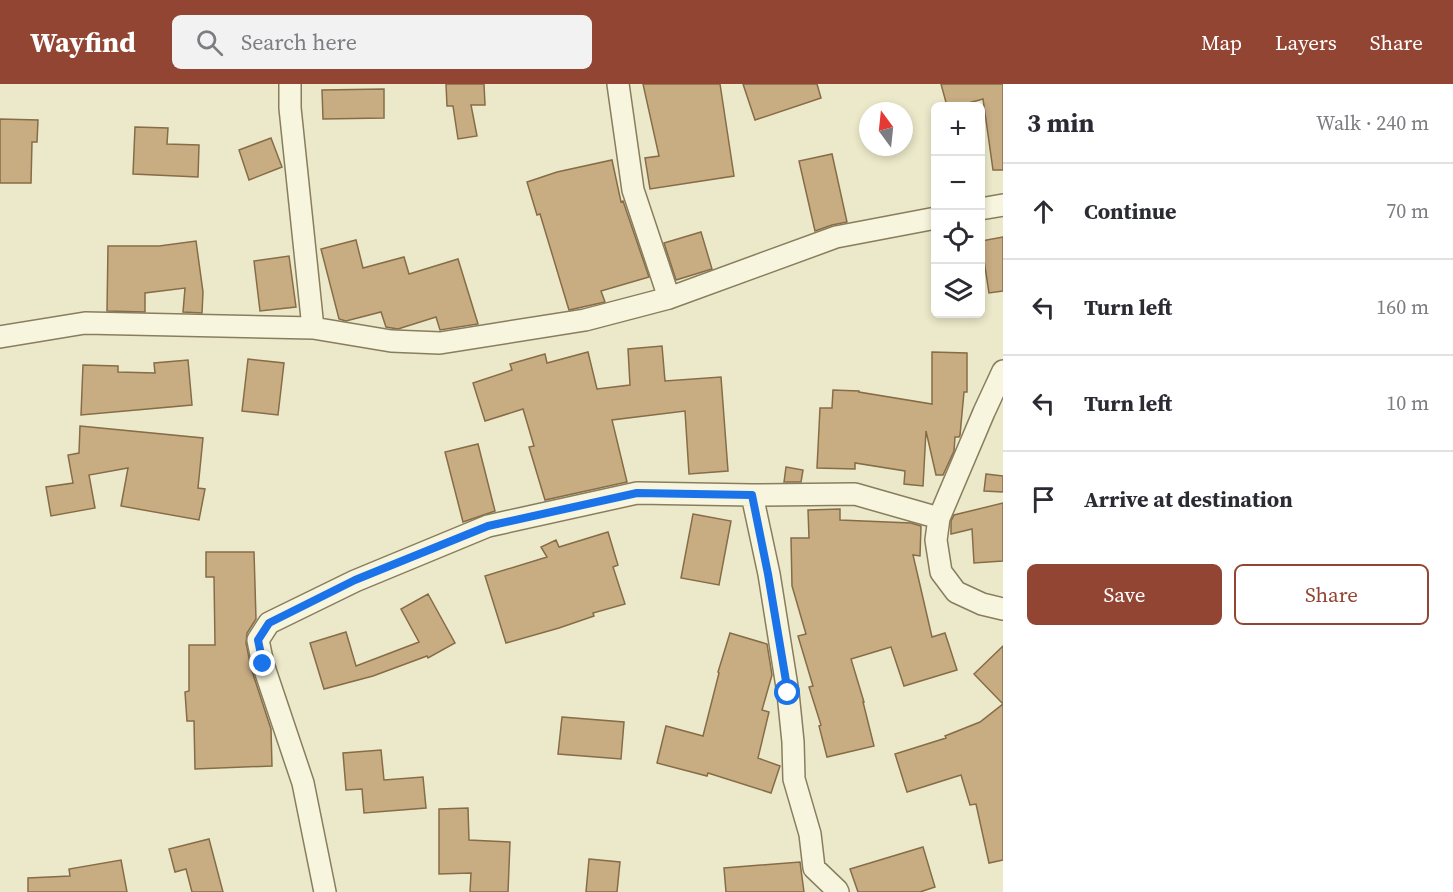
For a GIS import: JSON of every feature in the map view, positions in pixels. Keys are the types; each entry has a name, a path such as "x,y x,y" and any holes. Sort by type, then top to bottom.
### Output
{"street":[{"path":"290,84 290,108 313,328"},
{"path":"618,84 633,190 669,298"},
{"path":"985,208 1003,205"},
{"path":"0,336 85,323 313,328 392,341 441,343 585,320 669,298 836,237 931,219"},
{"path":"1003,370 939,518 936,540 941,572 956,592 982,604 1003,609"},
{"path":"325,892 303,783 263,664 258,640 269,623 355,580 488,526 637,493 855,494 939,518"},
{"path":"752,495 788,693 794,778 810,834 814,868 838,892"}],"building":[{"path":"446,84 484,84 485,105 471,105 477,136 458,139 453,106 447,106"},
{"path":"643,84 720,84 734,176 650,189 645,158 659,156"},
{"path":"743,84 817,84 821,98 755,120"},
{"path":"941,84 1003,84 1003,170 993,170 983,99 972,102 946,102"},
{"path":"384,89 384,118 323,119 322,90"},
{"path":"0,119 38,120 37,142 32,142 31,183 0,183"},
{"path":"135,127 168,128 167,144 199,145 198,177 133,174"},
{"path":"271,138 282,167 249,180 239,150"},
{"path":"832,154 847,222 815,231 799,161"},
{"path":"612,160 621,202 623,201 649,277 601,291 605,302 569,310 540,214 537,215 527,182 557,172"},
{"path":"701,232 712,269 676,280 664,243"},
{"path":"1003,237 1003,291 989,293 985,267 985,240"},
{"path":"356,240 363,268 404,257 409,274 458,259 478,324 440,330 436,317 398,329 386,327 381,312 346,321 339,319 321,249"},
{"path":"196,241 203,292 202,313 183,312 185,288 145,293 145,312 107,311 108,246 159,246"},
{"path":"289,256 296,307 260,311 254,261"},
{"path":"662,346 665,381 721,377 728,471 689,474 685,411 612,420 627,482 545,500 529,447 534,446 523,409 485,421 473,383 512,370 510,364 545,354 547,363 588,352 597,389 630,385 628,349"},
{"path":"932,352 967,353 967,392 964,392 960,435 955,437 954,451 943,475 936,475 926,431 923,486 904,484 905,471 855,463 855,469 817,468 820,408 832,408 833,390 859,391 932,404"},
{"path":"248,359 284,363 278,415 242,411"},
{"path":"188,360 192,405 81,415 83,365 118,366 118,372 155,373 154,363"},
{"path":"80,426 203,438 198,488 205,489 199,520 121,506 128,468 89,475 95,508 51,516 46,487 73,483 68,455 79,453"},
{"path":"478,444 495,511 463,522 445,452"},
{"path":"786,467 803,470 801,482 784,482"},
{"path":"986,474 1003,476 1003,492 984,491"},
{"path":"1003,503 1003,561 974,563 972,529 951,534 951,521 954,515"},
{"path":"840,509 840,520 911,523 921,526 920,556 913,555 932,637 945,633 957,670 904,686 891,647 851,659 874,746 827,757 819,726 821,725 809,687 813,686 798,636 806,634 792,586 791,538 809,538 808,510"},
{"path":"693,514 731,521 719,585 681,578"},
{"path":"608,532 618,565 613,567 625,604 593,613 594,616 559,628 506,643 485,576 547,557 541,547 556,540 559,547"},
{"path":"206,552 254,552 256,619 247,633 246,643 251,668 271,729 272,766 195,769 194,721 187,721 185,692 189,691 189,645 215,645 214,577 206,577"},
{"path":"428,594 455,643 428,658 427,656 373,676 324,689 310,643 346,632 356,666 419,642 401,609"},
{"path":"730,633 767,644 772,675 762,710 769,712 758,758 780,766 771,793 708,773 707,776 657,763 666,726 703,736"},
{"path":"1003,646 1003,704 974,674"},
{"path":"1003,704 1003,860 989,863 976,804 970,805 961,775 907,792 895,754 946,738 945,736 980,722"},
{"path":"562,717 624,722 621,759 558,754"},
{"path":"381,750 384,780 423,777 426,808 364,813 362,789 346,790 343,753"},
{"path":"468,808 469,840 510,842 508,892 470,892 471,873 439,874 439,809"},
{"path":"209,839 223,892 192,892 186,869 175,872 169,849"},
{"path":"923,847 935,887 920,892 858,892 850,869"},
{"path":"589,859 620,862 617,892 586,892"},
{"path":"121,860 127,892 28,892 28,878 70,876 69,869"},
{"path":"800,862 804,892 726,892 724,868"}],"route":[{"path":"263,664 258,640 269,623 355,580 488,526 637,493 752,495 788,693"}]}
